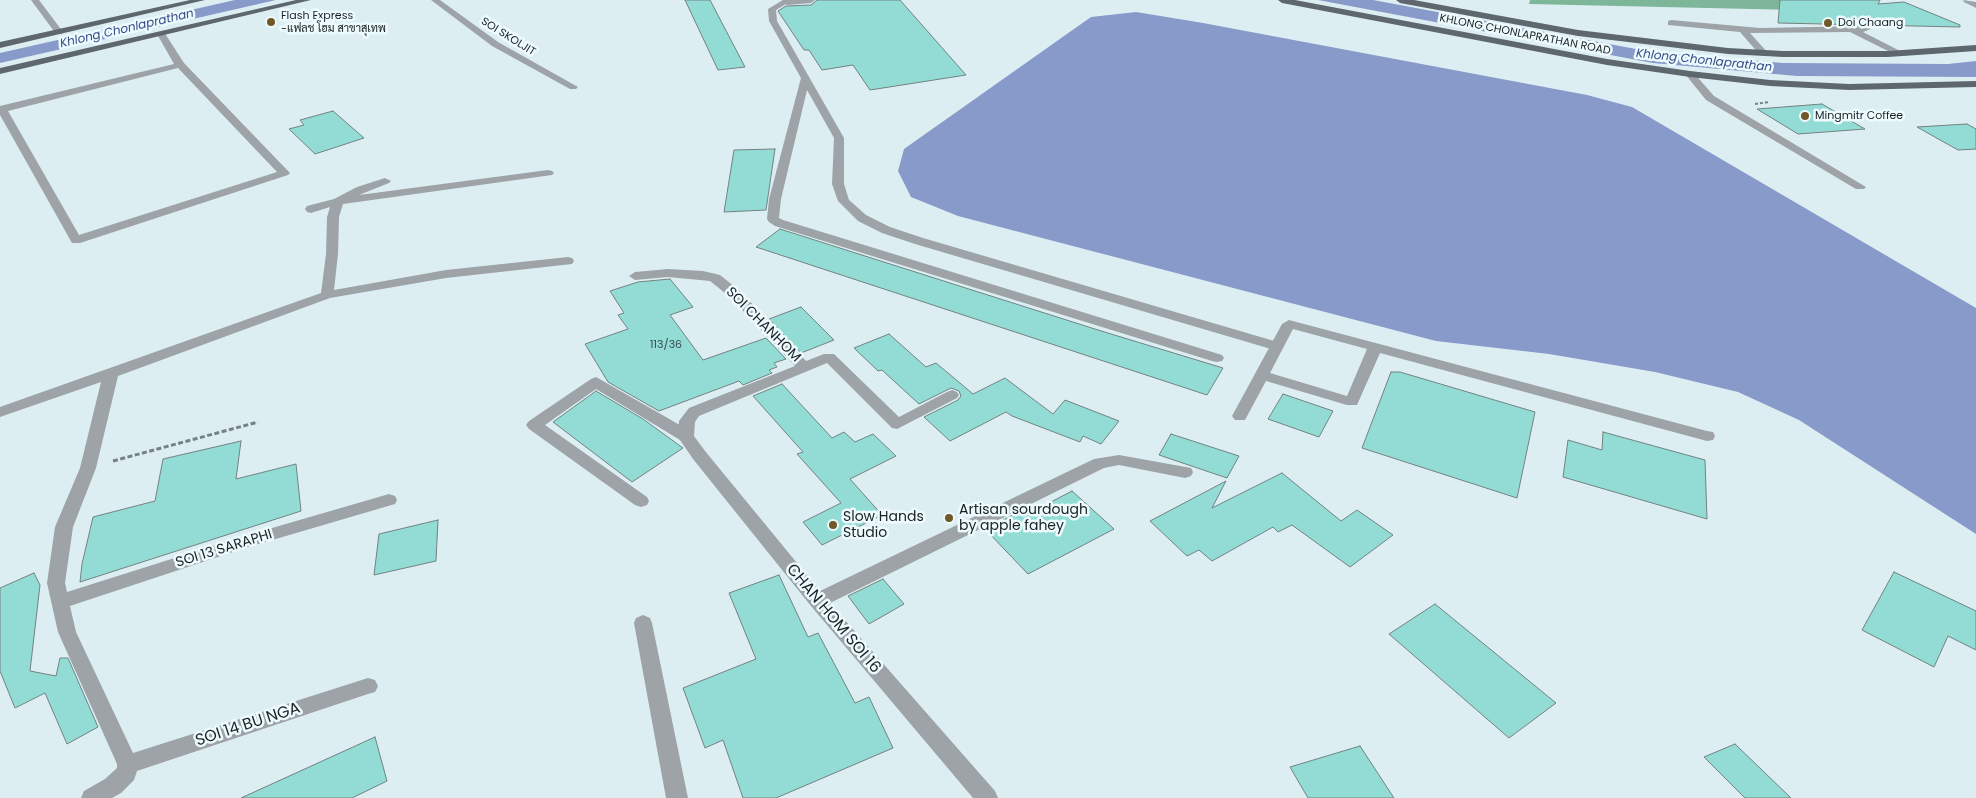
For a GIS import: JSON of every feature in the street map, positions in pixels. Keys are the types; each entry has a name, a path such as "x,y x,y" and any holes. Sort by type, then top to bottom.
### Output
{"main road":[{"path":"0,45 201,0"},
{"path":"0,71 307,0"},
{"name":"KHLONG CHONLAPRATHAN ROAD","path":"1282,0 1606,62 1690,74 1770,83 1850,87 1976,84"},
{"name":"KHLONG CHONLAPRATHAN ROAD","path":"1400,0 1621,39 1763,53 1899,54 1976,48"}],"street":[{"path":"35,0 60,32"},
{"name":"SOI SKOLJIT","path":"435,0 495,44 573,87"},
{"path":"811,0 788,1 772,9 773,21 838,138 838,184 844,201 862,218 886,230 919,241 1276,346"},
{"path":"1967,0 1976,5"},
{"path":"1671,23 1760,31 1867,29"},
{"path":"1742,29 1763,53"},
{"path":"1852,29 1899,54"},
{"path":"161,34 180,65 284,173 76,240 2,109 180,65"},
{"path":"1690,74 1710,98 1860,187"},
{"path":"805,79 775,199 773,219 779,224 1217,358"},
{"path":"311,209 338,201 548,173"},
{"path":"327,294 332,254 333,217 338,201 361,189 384,181"},
{"path":"0,412 327,294 446,274 568,261"},
{"name":"SOI CHANHOM","path":"636,276 668,273 703,275 715,278 735,294 803,366"},
{"path":"1240,416 1289,324 1707,436"},
{"path":"1262,375 1352,402 1375,348"},
{"name":"SOI CHANHOM","path":"686,436 686,421 694,412 829,357 897,424 952,395"},
{"path":"92,798 112,786 126,773 128,764 67,632 56,583 64,527 88,468 110,373"},
{"path":"640,501 534,425 596,382 686,436"},
{"name":"CHAN HOM SOI 16","path":"686,436 698,455 817,601 987,798"},
{"path":"817,601 1100,463 1119,460 1185,472"},
{"name":"SOI 13 SARAPHI","path":"60,602 241,543 389,500"},
{"path":"643,623 677,798"},
{"name":"SOI 14 BU NGA","path":"128,764 368,686"}],"path":[{"path":"88,468 258,422"}],"green space":[{"path":"1530,0 1847,0 1841,11 1529,4"}],"water":[{"name":"Khlong Chonlaprathan","path":"235,0 276,0 0,63 0,53"},
{"name":"Khlong Chonlaprathan","path":"1318,0 1373,0 1652,52 1783,63 1948,64 1976,61 1976,77 1797,76 1653,63"},
{"path":"1136,12 1587,95 1632,107 1976,308 1976,534 1799,420 1738,392 1655,372 1549,354 1436,341 958,216 911,197 898,171 904,149 1091,17"}],"building":[{"path":"685,0 710,0 745,67 718,70"},
{"path":"817,0 900,0 966,75 870,90 853,65 822,70 809,50 804,50 778,11 786,6 811,5"},
{"path":"1780,0 1880,0 1878,4 1904,2 1960,25 1960,27 1778,23"},
{"name":"Mingmitr Coffee","path":"1822,104 1865,129 1798,134 1757,109"},
{"path":"333,111 364,138 315,154 289,129 304,125 300,120"},
{"path":"1967,124 1976,129 1976,149 1958,150 1917,127"},
{"path":"775,149 766,210 724,212 734,150"},
{"path":"780,229 1223,368 1207,395 756,247"},
{"path":"670,279 693,307 670,315 703,360 766,338 786,359 774,363 777,367 769,370 772,373 743,385 739,381 659,411 608,382 585,344 628,329 618,315 624,313 610,291 638,282"},
{"path":"801,307 834,340 801,353 769,319"},
{"path":"889,334 926,367 936,363 973,394 1005,378 1053,414 1065,400 1119,421 1101,444 1083,436 1080,442 1006,412 950,441 924,417 958,400 961,396 959,391 951,388 919,404 882,370 878,371 854,348"},
{"path":"1391,372 1400,372 1535,412 1517,498 1362,448"},
{"path":"782,384 832,438 844,432 855,442 873,434 896,456 850,479 882,515 822,545 803,522 841,503 797,454 803,452 753,396"},
{"path":"596,391 643,419 683,448 632,482 553,422"},
{"path":"1283,394 1333,411 1319,437 1268,419"},
{"path":"1603,432 1705,460 1707,519 1563,477 1568,440 1602,450"},
{"path":"1171,434 1239,456 1227,478 1159,455"},
{"path":"241,441 236,479 296,464 301,511 80,582 82,564 93,517 155,501 163,459"},
{"path":"1282,473 1341,521 1357,510 1393,535 1350,567 1292,525 1278,532 1273,527 1212,561 1199,550 1187,556 1150,521 1226,481 1212,508"},
{"path":"1072,491 1114,529 1028,574 985,529 1025,509 1030,513"},
{"path":"438,520 436,561 374,575 379,534"},
{"path":"1894,572 1976,611 1976,650 1948,636 1934,667 1862,630"},
{"path":"34,573 40,585 30,671 56,676 60,658 68,658 98,727 67,744 45,693 15,708 0,671 0,588"},
{"path":"779,575 808,637 818,633 855,703 869,697 893,748 776,798 743,798 723,740 705,748 683,688 756,659 729,593"},
{"path":"883,579 904,604 869,624 848,596"},
{"path":"1435,604 1556,703 1509,738 1389,634"},
{"path":"375,737 387,781 352,798 241,798"},
{"path":"1735,744 1791,798 1745,798 1704,757"},
{"path":"1360,746 1394,798 1308,798 1290,767"}],"place":[{"name":"Flash Express -แฟลช โฮม สาขาสุเทพ","path":"271,22"},
{"name":"Doi Chaang","path":"1828,23"},
{"name":"Mingmitr Coffee","path":"1805,116"},
{"name":"Artisan sourdough by apple fahey","path":"949,518"},
{"name":"Slow Hands Studio","path":"833,525"}]}
